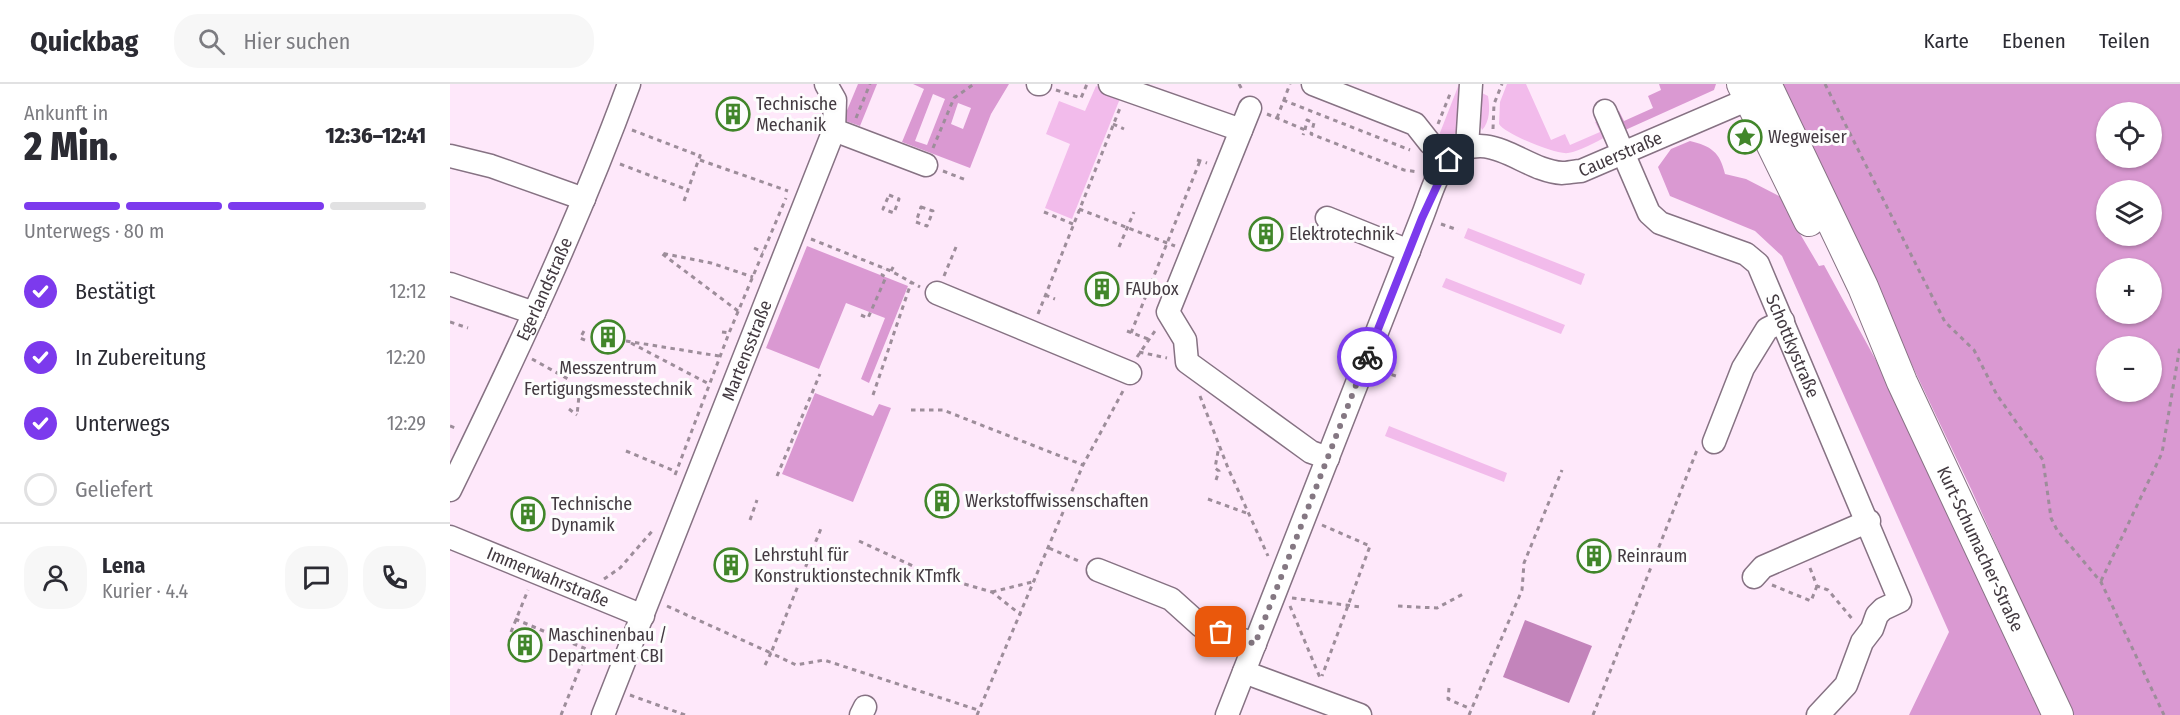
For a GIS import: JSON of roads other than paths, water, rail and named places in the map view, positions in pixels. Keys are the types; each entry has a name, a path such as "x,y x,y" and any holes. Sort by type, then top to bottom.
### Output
{"main road":[{"name":"Kurt-Schumacher-Straße","path":"1757,89 1863,287 1902,382 2058,715"}],"street":[{"name":"Egerlandstraße","path":"450,490 534,313 584,199 629,84"},
{"name":"Martensstraße","path":"603,715 696,476 808,200 841,133 835,100 826,84"},
{"path":"1313,84 1415,124 1430,143 1460,157"},
{"path":"1227,715 1409,251 1460,157 1471,84"},
{"path":"1118,87 1241,130"},
{"name":"Cauerstraße","path":"1460,157 1562,173 1581,171 1757,89"},
{"path":"1250,108 1168,312 1186,351 1311,452 1328,458"},
{"name":"Schottkystraße","path":"1605,111 1649,213 1660,223 1746,254 1758,264 1869,521 1900,601 1882,609 1877,615 1872,629 1862,642 1846,685 1818,715"},
{"path":"841,133 926,165"},
{"path":"450,156 491,166 584,199"},
{"path":"1327,218 1409,251"},
{"path":"450,284 534,313"},
{"path":"937,293 1130,373"},
{"path":"1714,442 1743,368 1767,329 1783,321"},
{"path":"1754,577 1763,567 1869,521"},
{"name":"Immerwahrstraße","path":"452,538 643,616"},
{"path":"1098,570 1171,599 1201,626 1255,644"},
{"path":"1244,672 1318,688 1360,715"}],"place":[{"name":"Technische Mechanik","path":"733,114"},
{"name":"Wegweiser","path":"1745,137"},
{"name":"Elektrotechnik","path":"1266,234"},
{"name":"FAUbox","path":"1102,289"},
{"name":"Messzentrum Fertigungsmesstechnik","path":"608,337"},
{"name":"Werkstoffwissenschaften","path":"942,501"},
{"name":"Technische Dynamik","path":"528,514"},
{"name":"Reinraum","path":"1594,556"},
{"name":"Lehrstuhl für Konstruktionstechnik KTmfk","path":"731,565"},
{"name":"Maschinenbau / Department CBI","path":"525,645"}]}
